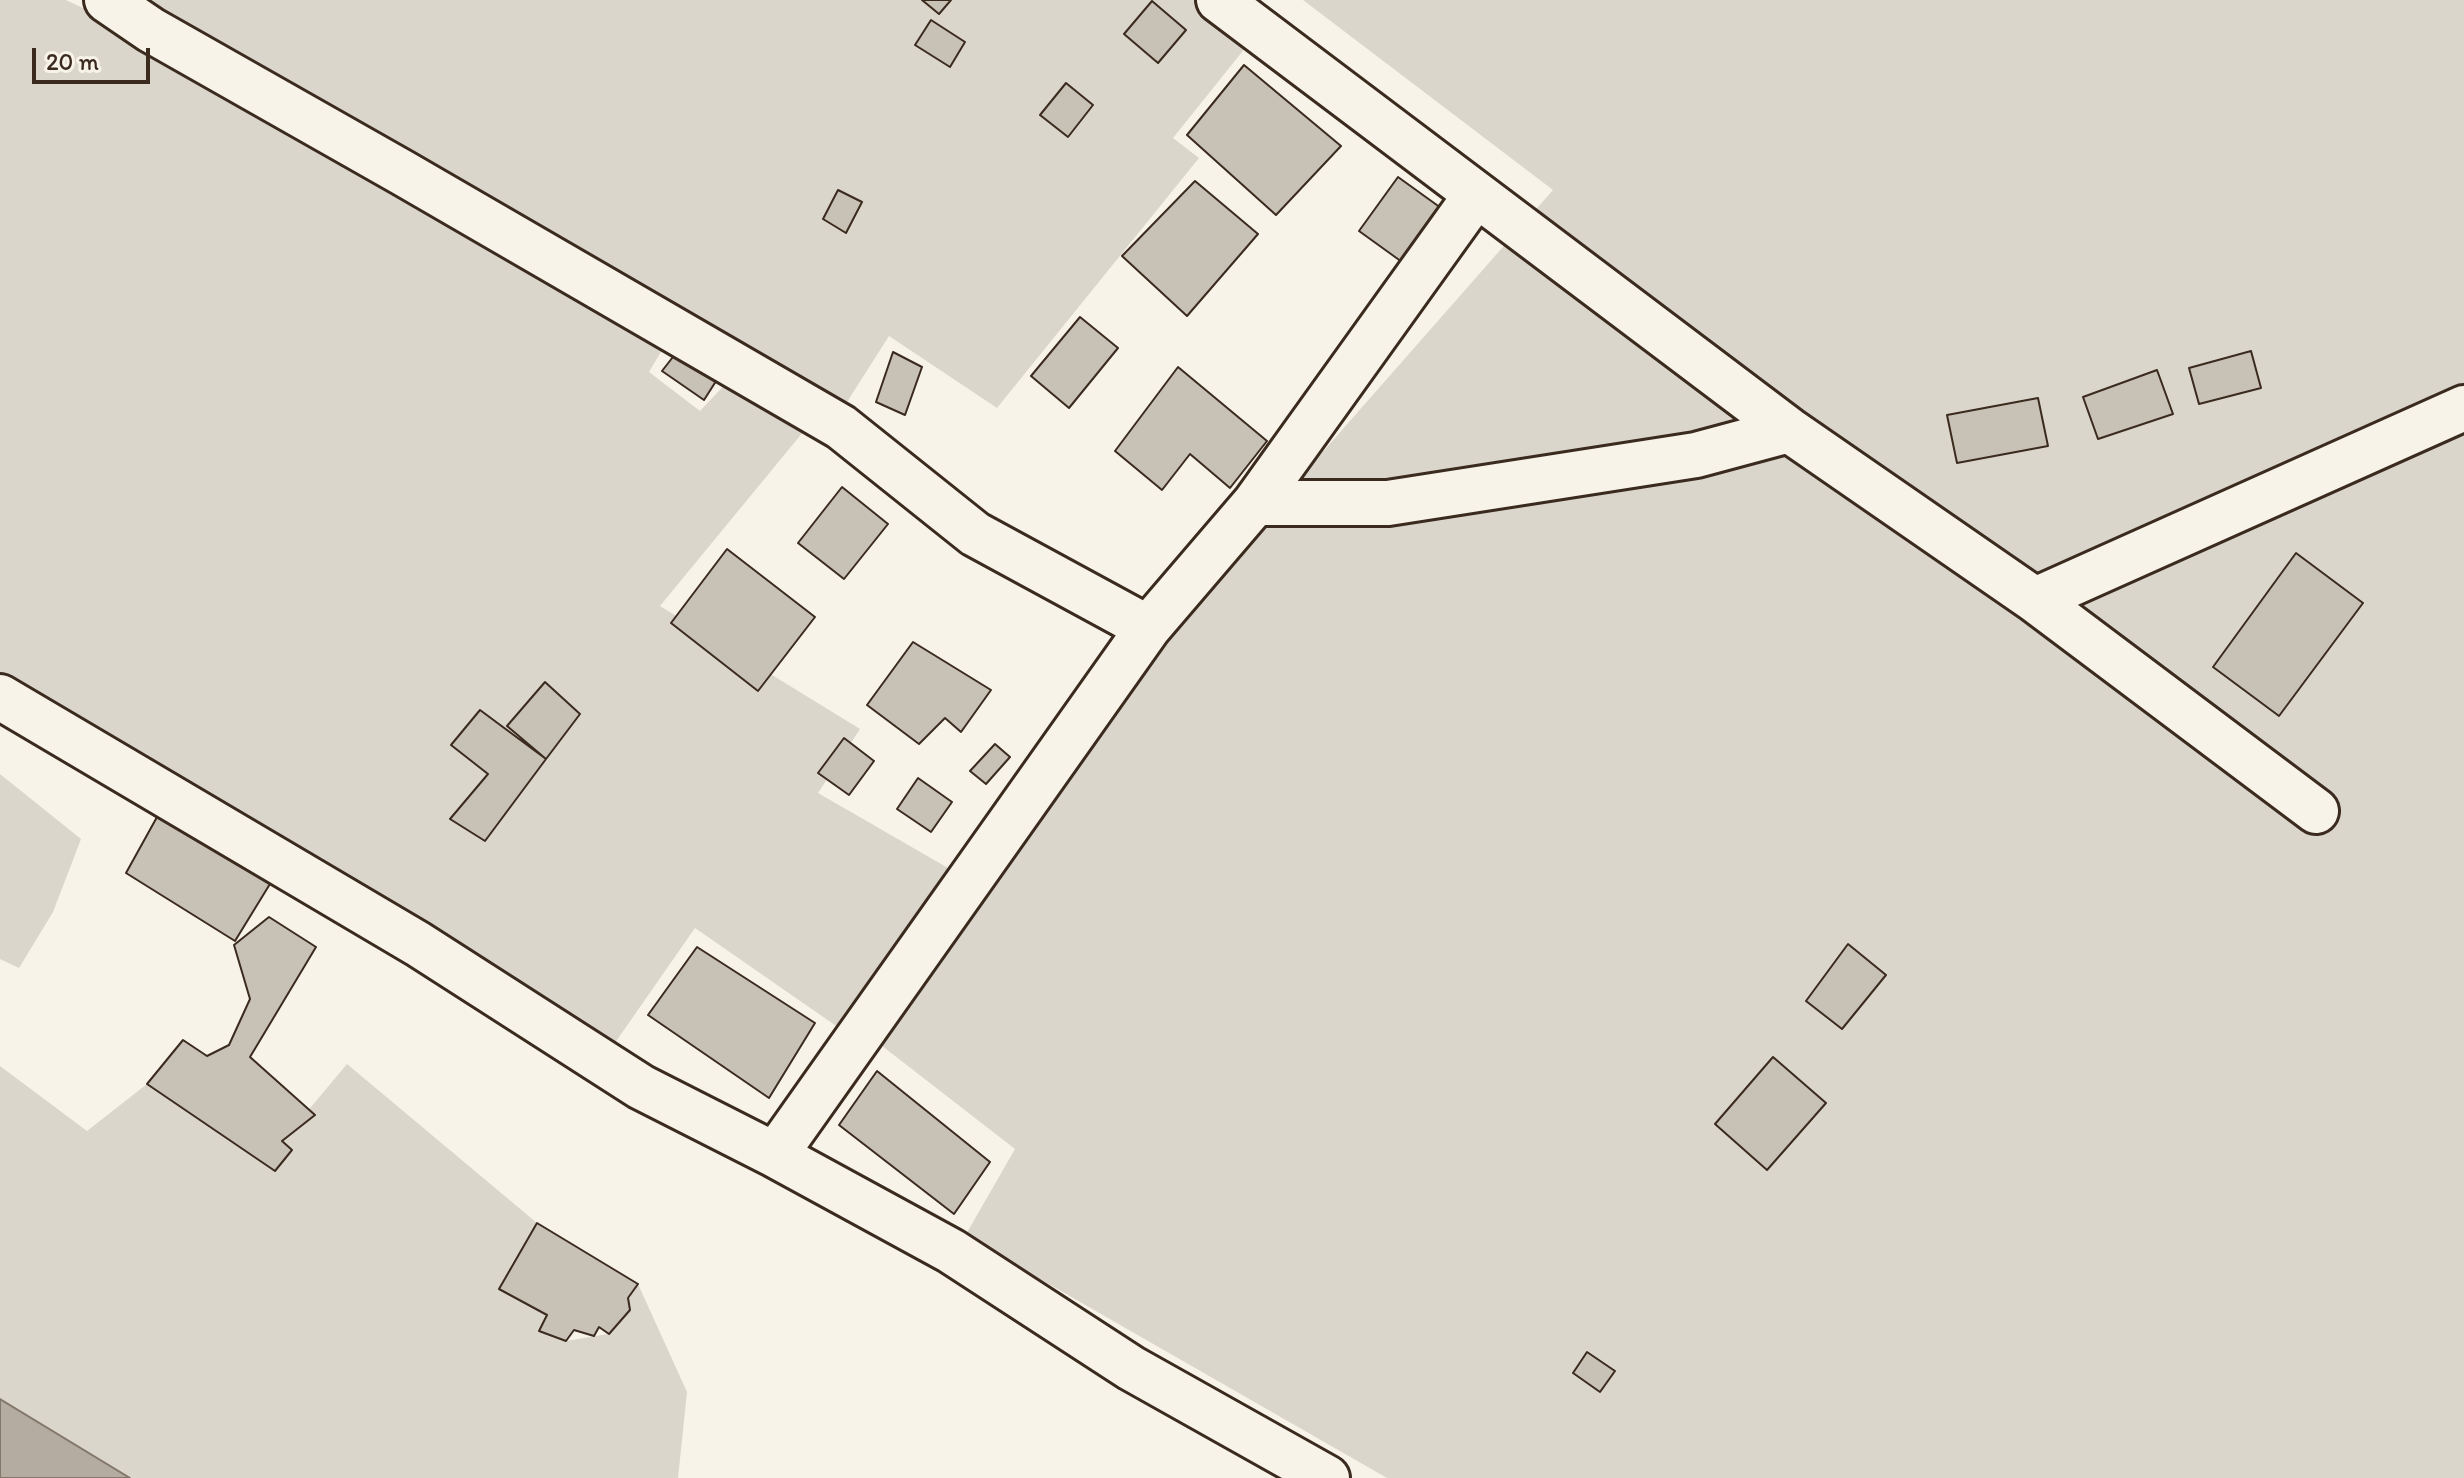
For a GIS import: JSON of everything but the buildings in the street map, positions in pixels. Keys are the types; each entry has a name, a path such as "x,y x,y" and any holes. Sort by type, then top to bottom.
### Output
{"street":[{"path":"107,0 151,30 829,419 975,534 1148,628"},
{"path":"1219,0 1789,430 2035,600 2316,811"},
{"path":"775,1155 1148,628 1255,503 1476,195"},
{"path":"2035,600 2464,408"},
{"path":"1255,503 1403,501 1696,455 1789,430"},
{"path":"0,697 418,944 641,1087 775,1155 951,1251 1131,1368 1327,1478"}],"shaded area":[{"path":"0,0 66,0 106,19 665,345 649,372 700,411 732,377 808,426 660,606 860,729 818,793 955,872 842,1030 695,928 610,1050 0,684"},
{"path":"121,0 1204,0 1254,37 1173,138 1199,158 997,408 889,336 840,413"},
{"path":"1303,0 2464,0 2464,1478 1387,1478 965,1236 1015,1149 877,1042 1162,640 1262,521 1553,190"},
{"path":"0,774 81,839 53,912 19,968 0,959"},
{"path":"347,1064 537,1223 499,1289 547,1315 540,1330 566,1341 608,1334 638,1284 687,1392 678,1478 130,1478 0,1399 0,1066 87,1131 147,1084 259,1160 311,1107"},
{"path":"0,1399 130,1478 0,1478"}]}
